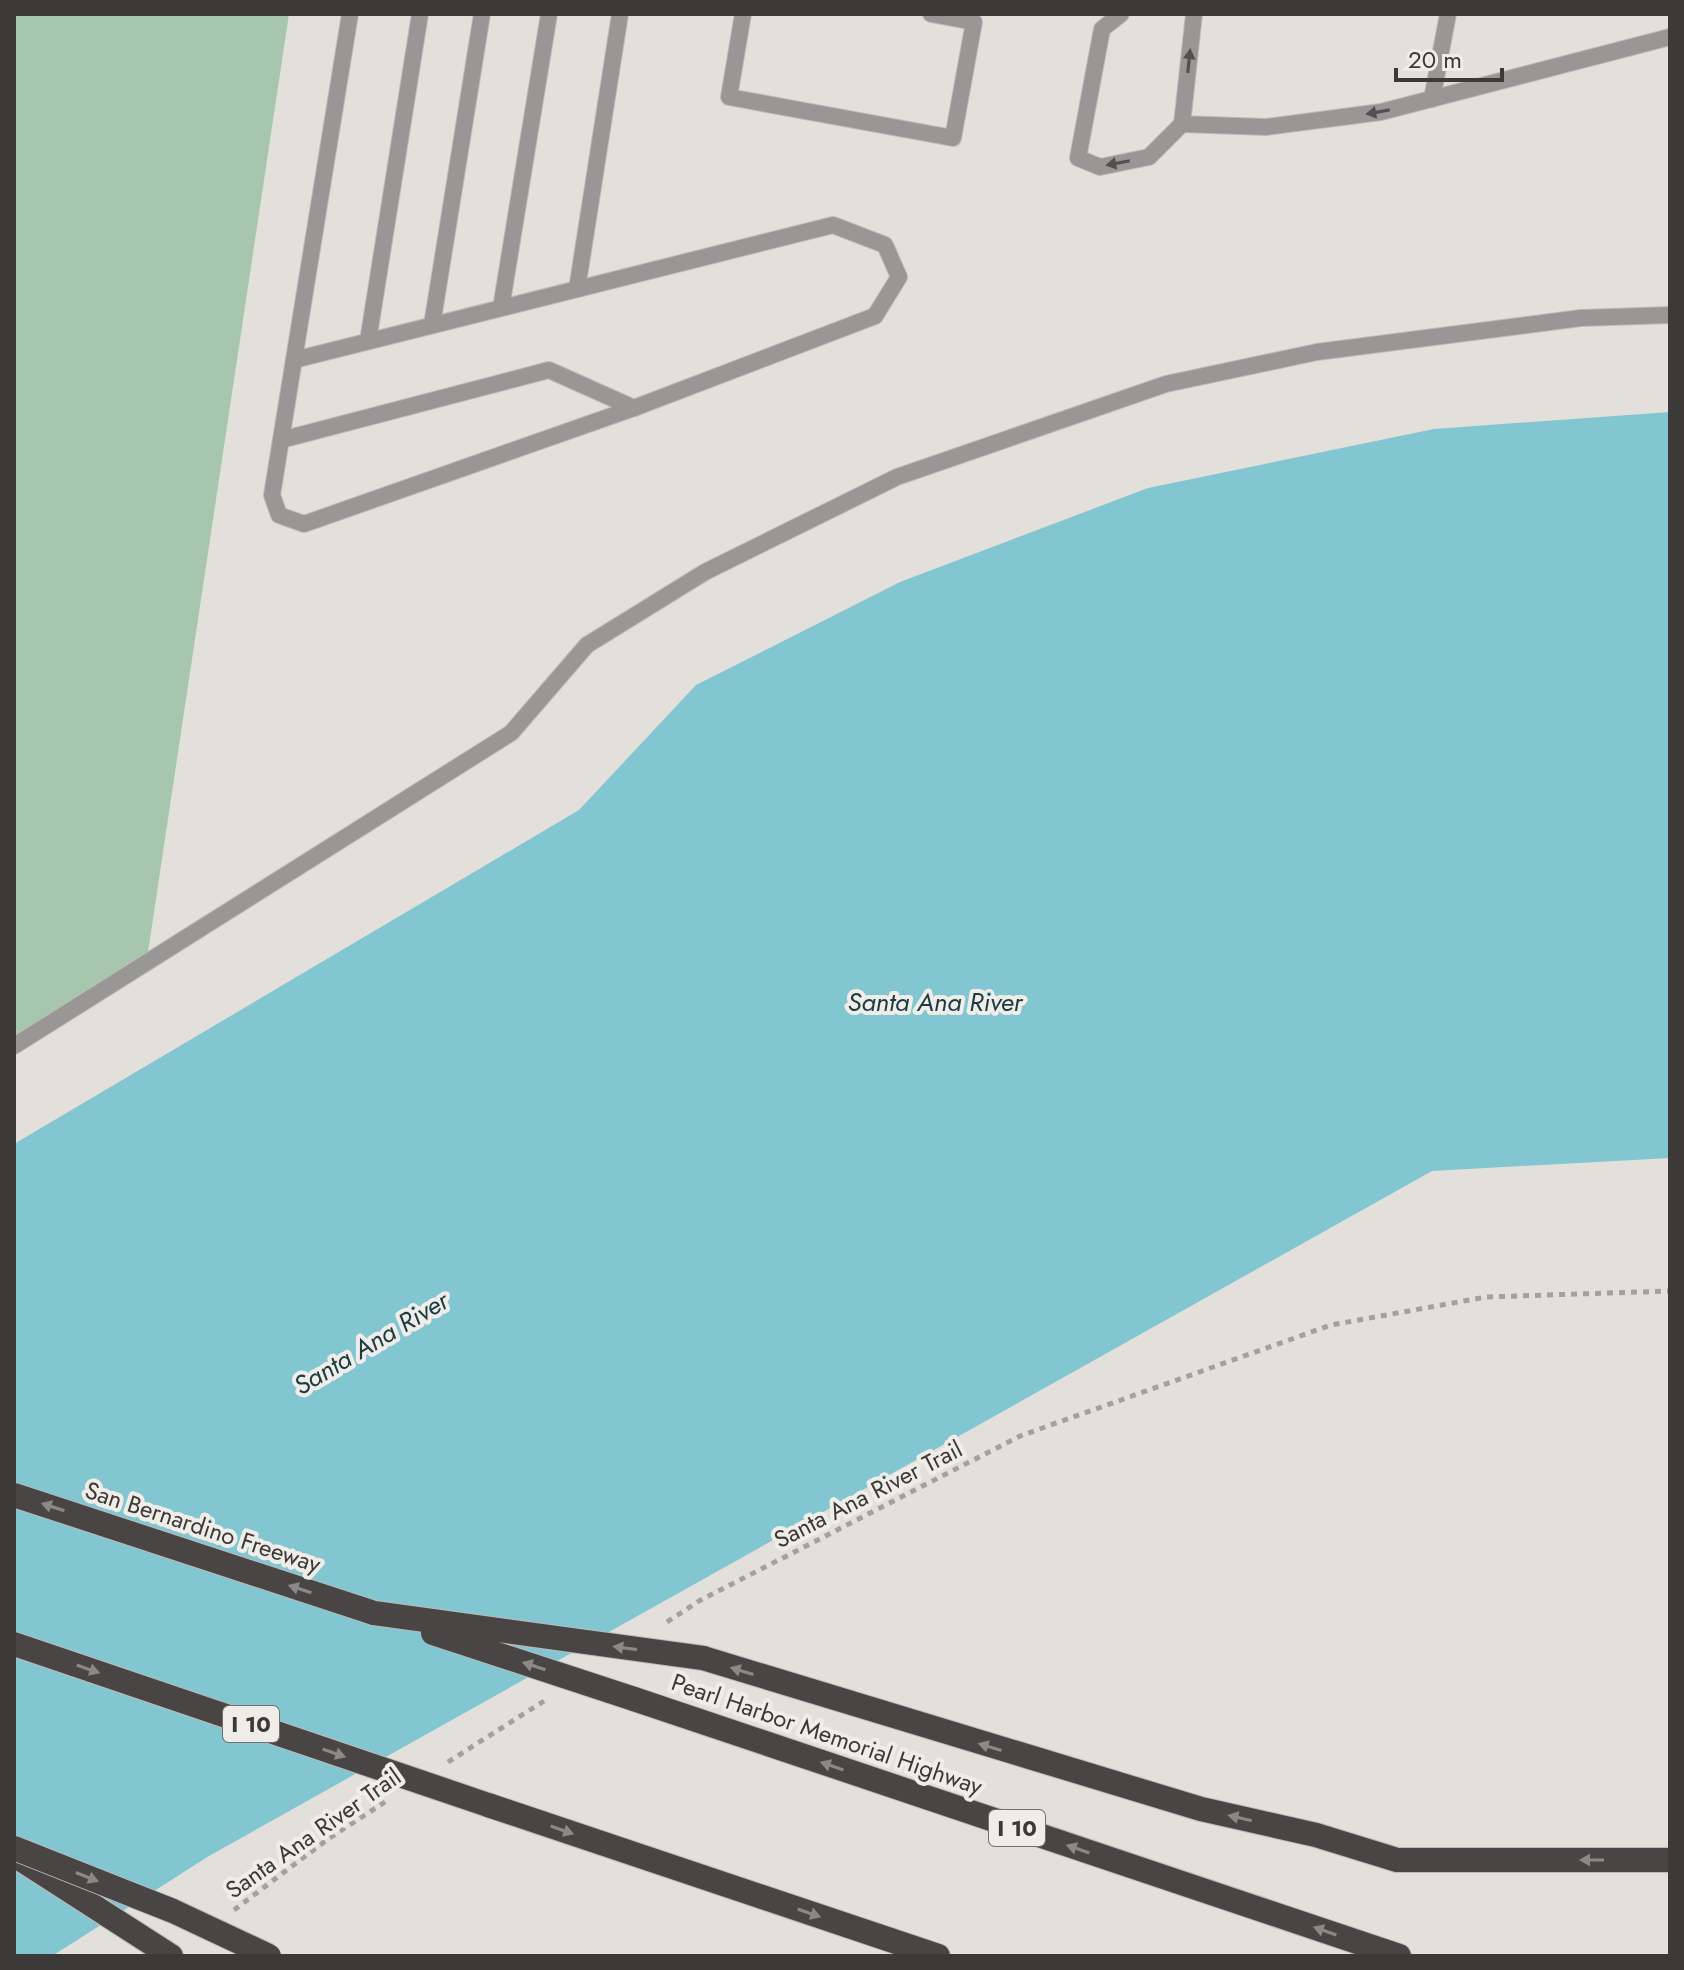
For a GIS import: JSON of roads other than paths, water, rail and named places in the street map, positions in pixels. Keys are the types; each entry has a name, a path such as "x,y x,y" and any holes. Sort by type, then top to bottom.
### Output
{"highway":[{"name":"San Bernardino Freeway","path":"14,1495 374,1613"},
{"path":"374,1613 703,1658 1201,1809 1316,1835 1397,1860 1670,1860"},
{"name":"Pearl Harbor Memorial Highway","path":"374,1613 1399,1956"},
{"name":"I 10","path":"14,1644 938,1956"},
{"path":"14,1848 173,1911 269,1956"},
{"path":"14,1855 171,1956"}],"lane":[{"path":"294,360 833,225 885,245 899,277 875,316 634,408 304,524 279,515 272,495 350,14"},
{"path":"368,341 420,14"},
{"path":"432,325 482,14"},
{"path":"501,308 549,14"},
{"path":"577,289 620,14"},
{"path":"743,14 729,97 953,138 974,22 931,14"},
{"path":"1121,14 1103,22 1078,158 1100,167 1149,157 1182,124 1194,14"},
{"path":"1432,99 1448,14"},
{"path":"1182,124 1266,127 1381,112 1670,37"},
{"path":"14,1046 511,733 587,645 705,572 897,477 1166,384 1317,352 1581,318 1670,315"},
{"path":"281,440 549,370 634,408"}],"water":[{"name":"Santa Ana River","path":"1670,412 1670,1158 1432,1171 209,1856 52,1956 14,1956 14,1144 579,810 696,685 900,582 1148,488 1434,429"}]}
